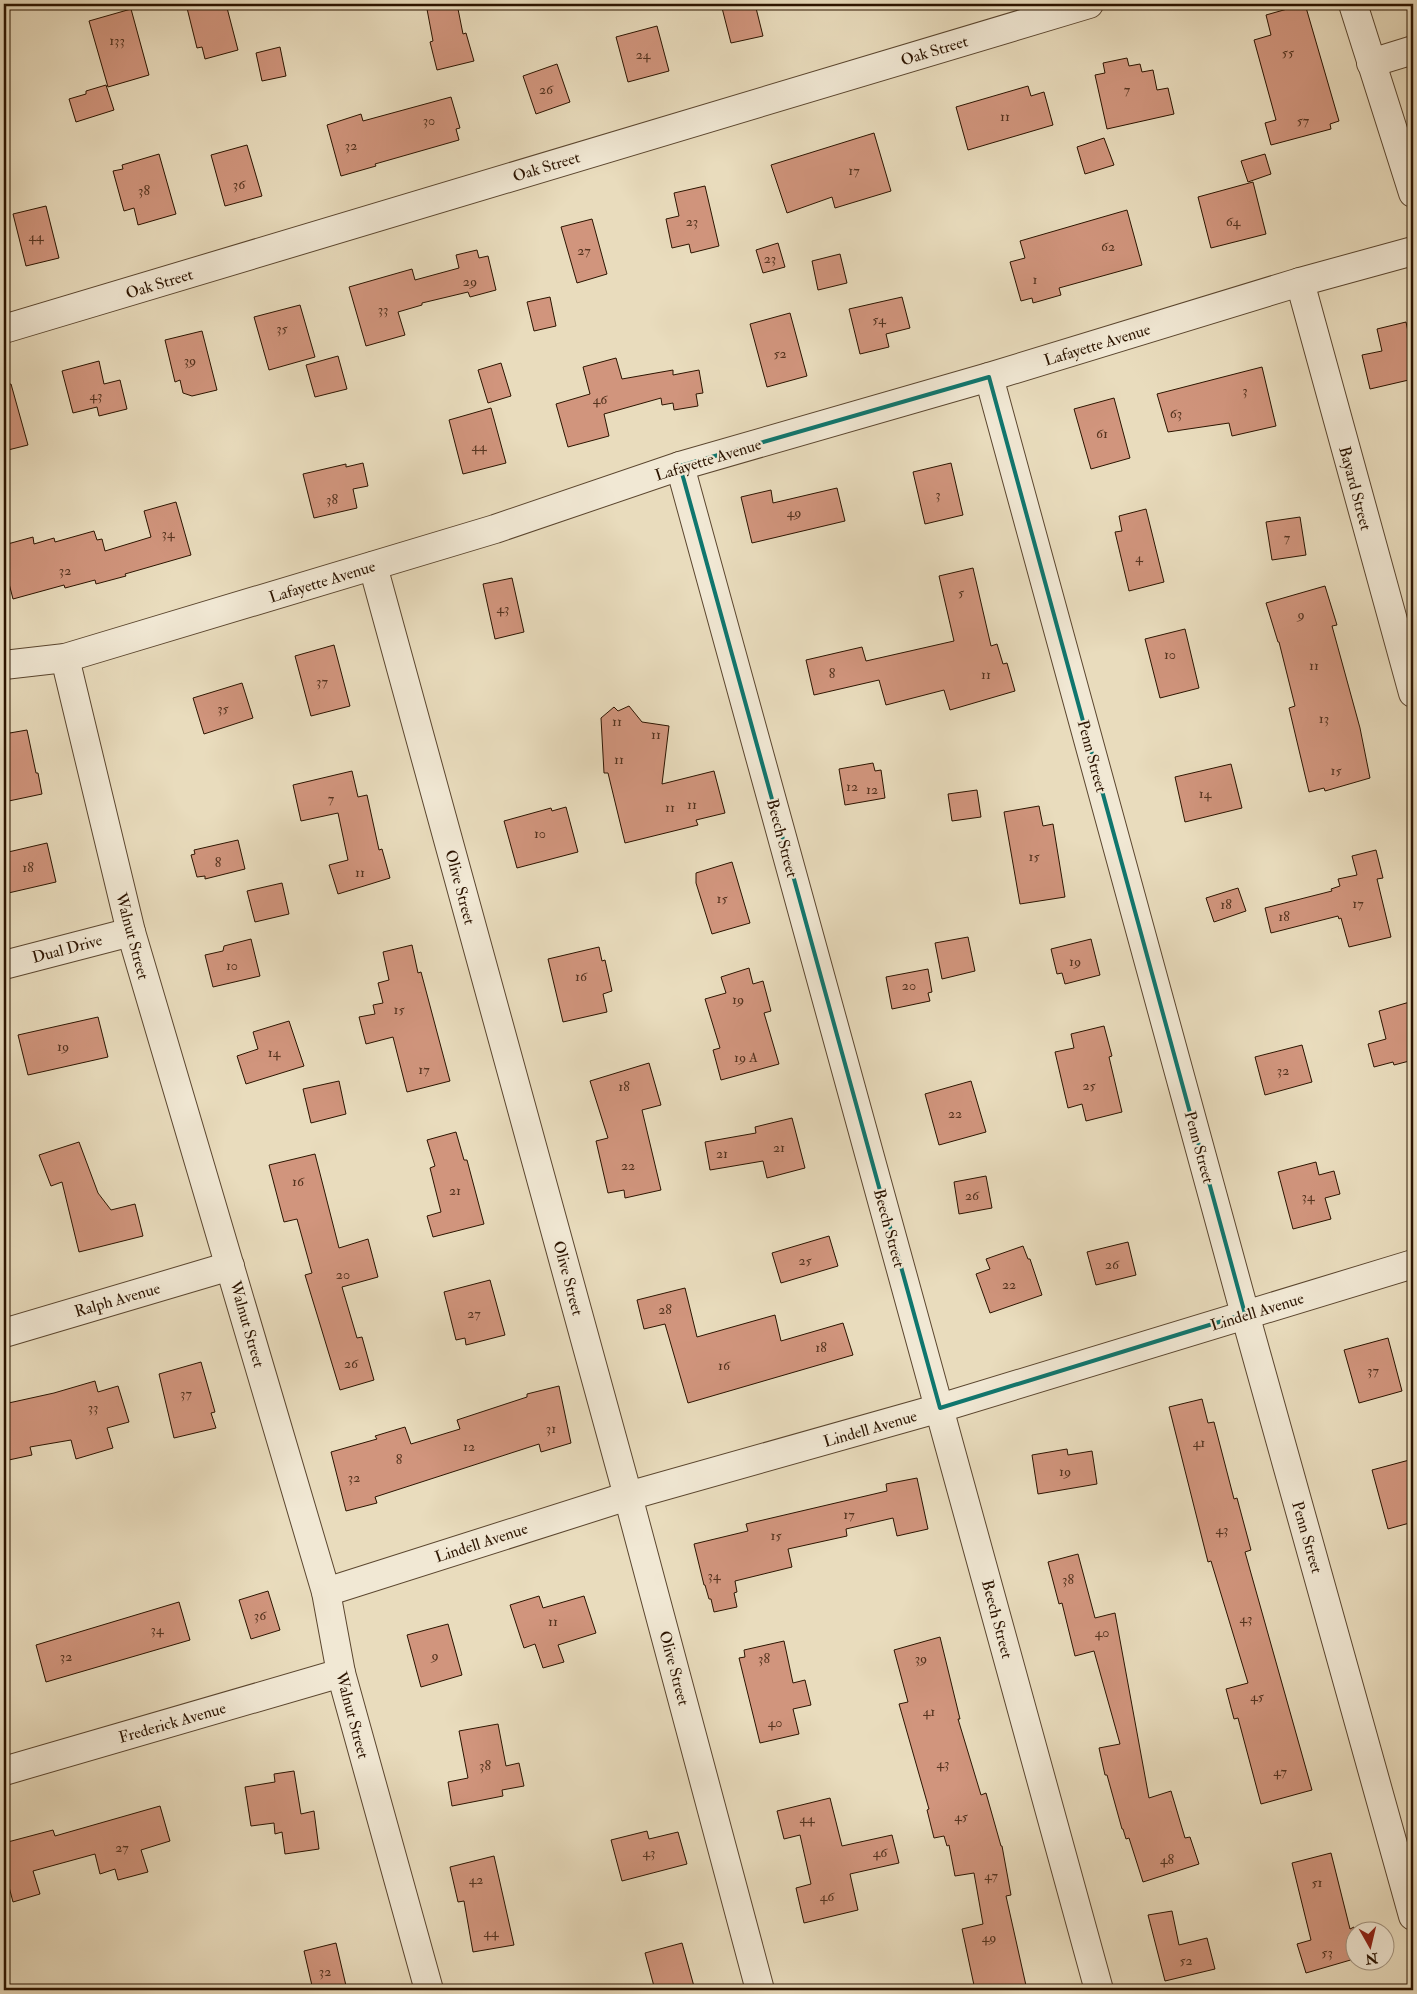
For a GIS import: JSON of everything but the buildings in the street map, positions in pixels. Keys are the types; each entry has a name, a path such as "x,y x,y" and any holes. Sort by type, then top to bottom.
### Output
{"street":[{"name":"Oak Street","path":"4,329 1089,4"},
{"path":"1353,4 1413,193"},
{"path":"1371,63 1413,50"},
{"name":"Lafayette Avenue","path":"4,665 65,658 495,529 680,466 989,377 1300,282 1413,250"},
{"name":"Bayard Street","path":"1300,282 1413,694"},
{"name":"Penn Street","path":"989,377 1245,1314 1413,1916"},
{"name":"Beech Street","path":"680,466 1099,1990"},
{"name":"Olive Street","path":"373,566 628,1496 760,1990"},
{"name":"Walnut Street","path":"65,658 131,932 326,1592 340,1673 429,1990"},
{"name":"Dual Drive","path":"4,965 131,932"},
{"name":"Lindell Avenue","path":"326,1592 628,1496 940,1408 1413,1264"},
{"name":"Ralph Avenue","path":"4,1333 230,1266"},
{"name":"Frederick Avenue","path":"4,1771 340,1673"}],"highlighted area":[{"path":"989,377 1245,1314 940,1408 680,466"}]}
